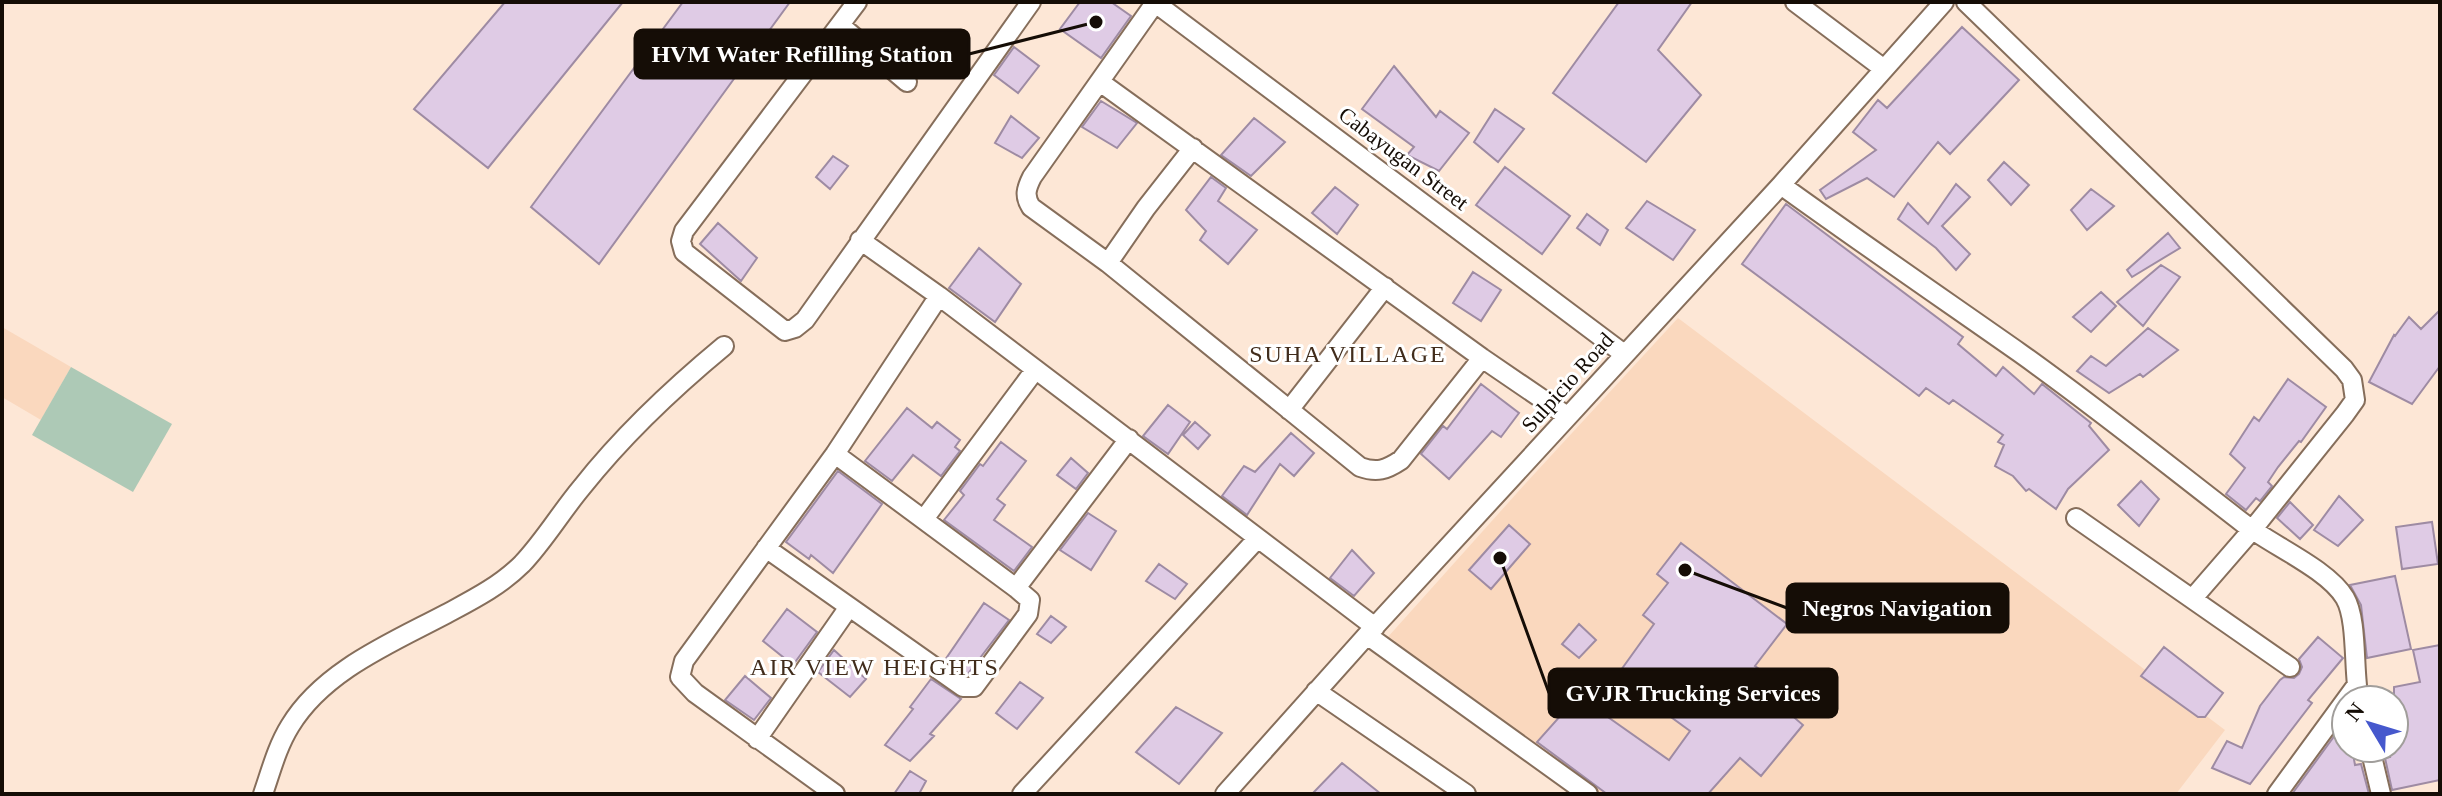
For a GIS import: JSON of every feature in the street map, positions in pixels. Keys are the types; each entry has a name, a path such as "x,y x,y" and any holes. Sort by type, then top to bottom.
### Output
{"street":[{"path":"857,2 684,231 681,241 684,252 785,331 805,320 1031,2"},
{"path":"1795,2 1884,69"},
{"name":"Sulpicio Road","path":"1225,794 1944,2"},
{"path":"1966,2 2238,265 2352,380 2355,400 2252,530 2193,598"},
{"path":"1154,3 1032,177 1026,198 1031,207 1108,263 1360,467 1371,471 1390,468 1401,460 1482,358"},
{"name":"Cabayugan Street","path":"1154,3 1624,354"},
{"path":"840,25 907,82"},
{"path":"1100,82 1567,416"},
{"path":"1108,263 1193,148"},
{"path":"1781,185 2022,355 2252,530 2326,577 2347,601 2352,621 2356,684"},
{"path":"860,240 1129,439 1371,631 1588,794"},
{"path":"1289,410 1385,287"},
{"path":"835,794 685,684 680,677 680,669 835,454 939,296"},
{"path":"263,794 289,727 323,687 353,665 479,596 521,565 581,488 645,415 724,346"},
{"path":"924,519 1035,370"},
{"path":"1016,588 1129,439"},
{"path":"766,548 963,687 974,687 1028,614 1030,600 1016,588 835,454"},
{"path":"2076,518 2290,667"},
{"path":"1022,794 1257,539"},
{"path":"757,739 849,607"},
{"path":"1316,691 1466,794"},
{"path":"2277,794 2330,727"},
{"path":"2374,764 2381,794"}],"shaded area":[{"path":"1678,318 2225,730 2176,794 1601,794 1387,638"},
{"path":"2,327 71,367 41,420 2,397"}],"green space":[{"path":"71,367 172,424 133,492 32,435"}],"building":[{"path":"505,2 623,2 488,168 414,109"},
{"path":"683,2 790,2 599,264 531,207"},
{"path":"1080,2 1111,2 1131,16 1101,58 1060,29"},
{"path":"1619,2 1692,2 1658,50 1701,95 1646,162 1553,93"},
{"path":"1962,27 2019,80 1950,154 1938,142 1894,197 1867,178 1826,199 1820,190 1876,150 1853,132 1878,100 1887,108"},
{"path":"1014,47 1039,66 1018,93 994,75"},
{"path":"1394,66 1436,117 1440,111 1469,133 1439,171 1407,155 1414,147 1362,109"},
{"path":"1101,101 1137,123 1117,148 1082,127"},
{"path":"1495,109 1524,129 1498,162 1474,142"},
{"path":"1011,116 1039,138 1022,158 995,143"},
{"path":"1254,118 1285,142 1251,176 1221,155"},
{"path":"833,156 848,166 830,189 816,177"},
{"path":"2004,162 2029,185 2011,205 1988,180"},
{"path":"1505,167 1570,216 1542,254 1476,205"},
{"path":"1211,177 1226,188 1218,201 1257,230 1228,264 1200,240 1206,231 1186,210"},
{"path":"1956,184 1970,197 1942,226 1970,254 1956,270 1936,248 1898,219 1908,203 1928,224"},
{"path":"1335,187 1358,205 1337,234 1312,213"},
{"path":"2091,189 2114,206 2087,230 2071,210"},
{"path":"1647,201 1695,230 1673,260 1626,228"},
{"path":"1786,204 1963,337 1958,344 1996,376 2003,367 2034,394 2042,384 2091,423 2089,426 2109,450 2068,489 2056,509 2029,489 2026,491 2013,476 1995,466 2004,445 1998,442 2003,435 1953,400 1949,404 1926,388 1919,396 1742,264"},
{"path":"1587,214 1608,230 1600,245 1577,228"},
{"path":"718,223 757,258 741,281 700,244"},
{"path":"2168,233 2180,248 2132,277 2127,270"},
{"path":"979,248 1021,284 995,322 949,288"},
{"path":"2161,265 2180,277 2143,326 2117,302"},
{"path":"1473,272 1501,290 1481,321 1453,303"},
{"path":"2101,292 2116,306 2091,332 2073,317"},
{"path":"2440,310 2440,366 2412,404 2369,382 2394,335 2409,317 2421,329"},
{"path":"2148,328 2178,350 2143,377 2140,374 2109,393 2077,371 2091,356 2106,366"},
{"path":"2288,379 2326,407 2278,467 2268,482 2272,486 2260,501 2256,498 2246,510 2226,494 2245,468 2230,454 2254,417 2259,421"},
{"path":"1481,384 1519,413 1501,437 1492,431 1449,479 1421,454 1443,426 1447,429"},
{"path":"1168,405 1190,422 1168,454 1143,436"},
{"path":"907,408 932,428 937,422 960,440 955,447 960,451 941,476 913,455 892,481 865,461"},
{"path":"1195,422 1210,435 1198,449 1183,435"},
{"path":"1291,433 1314,453 1294,476 1280,464 1247,515 1222,496 1244,466 1255,472"},
{"path":"1001,442 1026,461 997,499 1005,505 994,520 1032,547 1014,571 944,520 964,495 960,491"},
{"path":"1071,458 1088,473 1076,489 1057,475"},
{"path":"838,471 882,504 833,573 811,555 809,559 786,542"},
{"path":"2141,481 2159,499 2139,526 2118,505"},
{"path":"2339,496 2363,520 2338,546 2314,530"},
{"path":"2290,502 2313,525 2300,539 2277,518"},
{"path":"1088,513 1116,531 1091,570 1060,550"},
{"path":"2432,522 2438,564 2402,569 2396,527"},
{"path":"1509,525 1530,544 1491,589 1469,570"},
{"path":"1681,543 1787,624 1755,666 1784,687 1774,700 1803,725 1761,776 1740,758 1708,794 1607,794 1537,742 1578,696 1669,760 1690,731 1616,677 1654,624 1643,615 1668,583 1657,574"},
{"path":"1352,550 1374,573 1354,596 1330,578"},
{"path":"1159,564 1187,584 1175,599 1146,581"},
{"path":"2395,576 2411,649 2367,658 2361,605 2350,585"},
{"path":"984,603 1009,620 967,675 945,660"},
{"path":"787,609 817,632 793,665 763,641"},
{"path":"1051,616 1066,627 1051,643 1037,634"},
{"path":"1579,624 1596,640 1579,658 1562,644"},
{"path":"2318,637 2343,658 2308,700 2312,703 2250,784 2212,768 2227,741 2242,748 2260,706 2280,680 2299,674 2302,667 2299,659"},
{"path":"2440,645 2440,780 2392,790 2386,764 2410,764 2410,684 2420,682 2413,650"},
{"path":"2164,647 2223,693 2205,717 2198,717 2141,676"},
{"path":"834,650 866,679 850,697 818,672"},
{"path":"745,676 771,698 754,720 725,700"},
{"path":"931,679 961,699 930,734 934,736 910,761 885,745"},
{"path":"1020,682 1043,698 1017,729 996,713"},
{"path":"1176,707 1222,733 1179,784 1136,752"},
{"path":"2330,742 2330,764 2361,764 2369,794 2292,794"},
{"path":"1342,763 1381,794 1312,794"},
{"path":"910,771 926,781 919,794 894,794"}],"place":[{"name":"HVM Water Refilling Station","path":"1096,22"},
{"name":"GVJR Trucking Services","path":"1500,558"},
{"name":"Negros Navigation","path":"1685,570"}],"district":[{"name":"SUHA VILLAGE","path":"1348,354"},
{"name":"AIR VIEW HEIGHTS","path":"875,667"}]}
